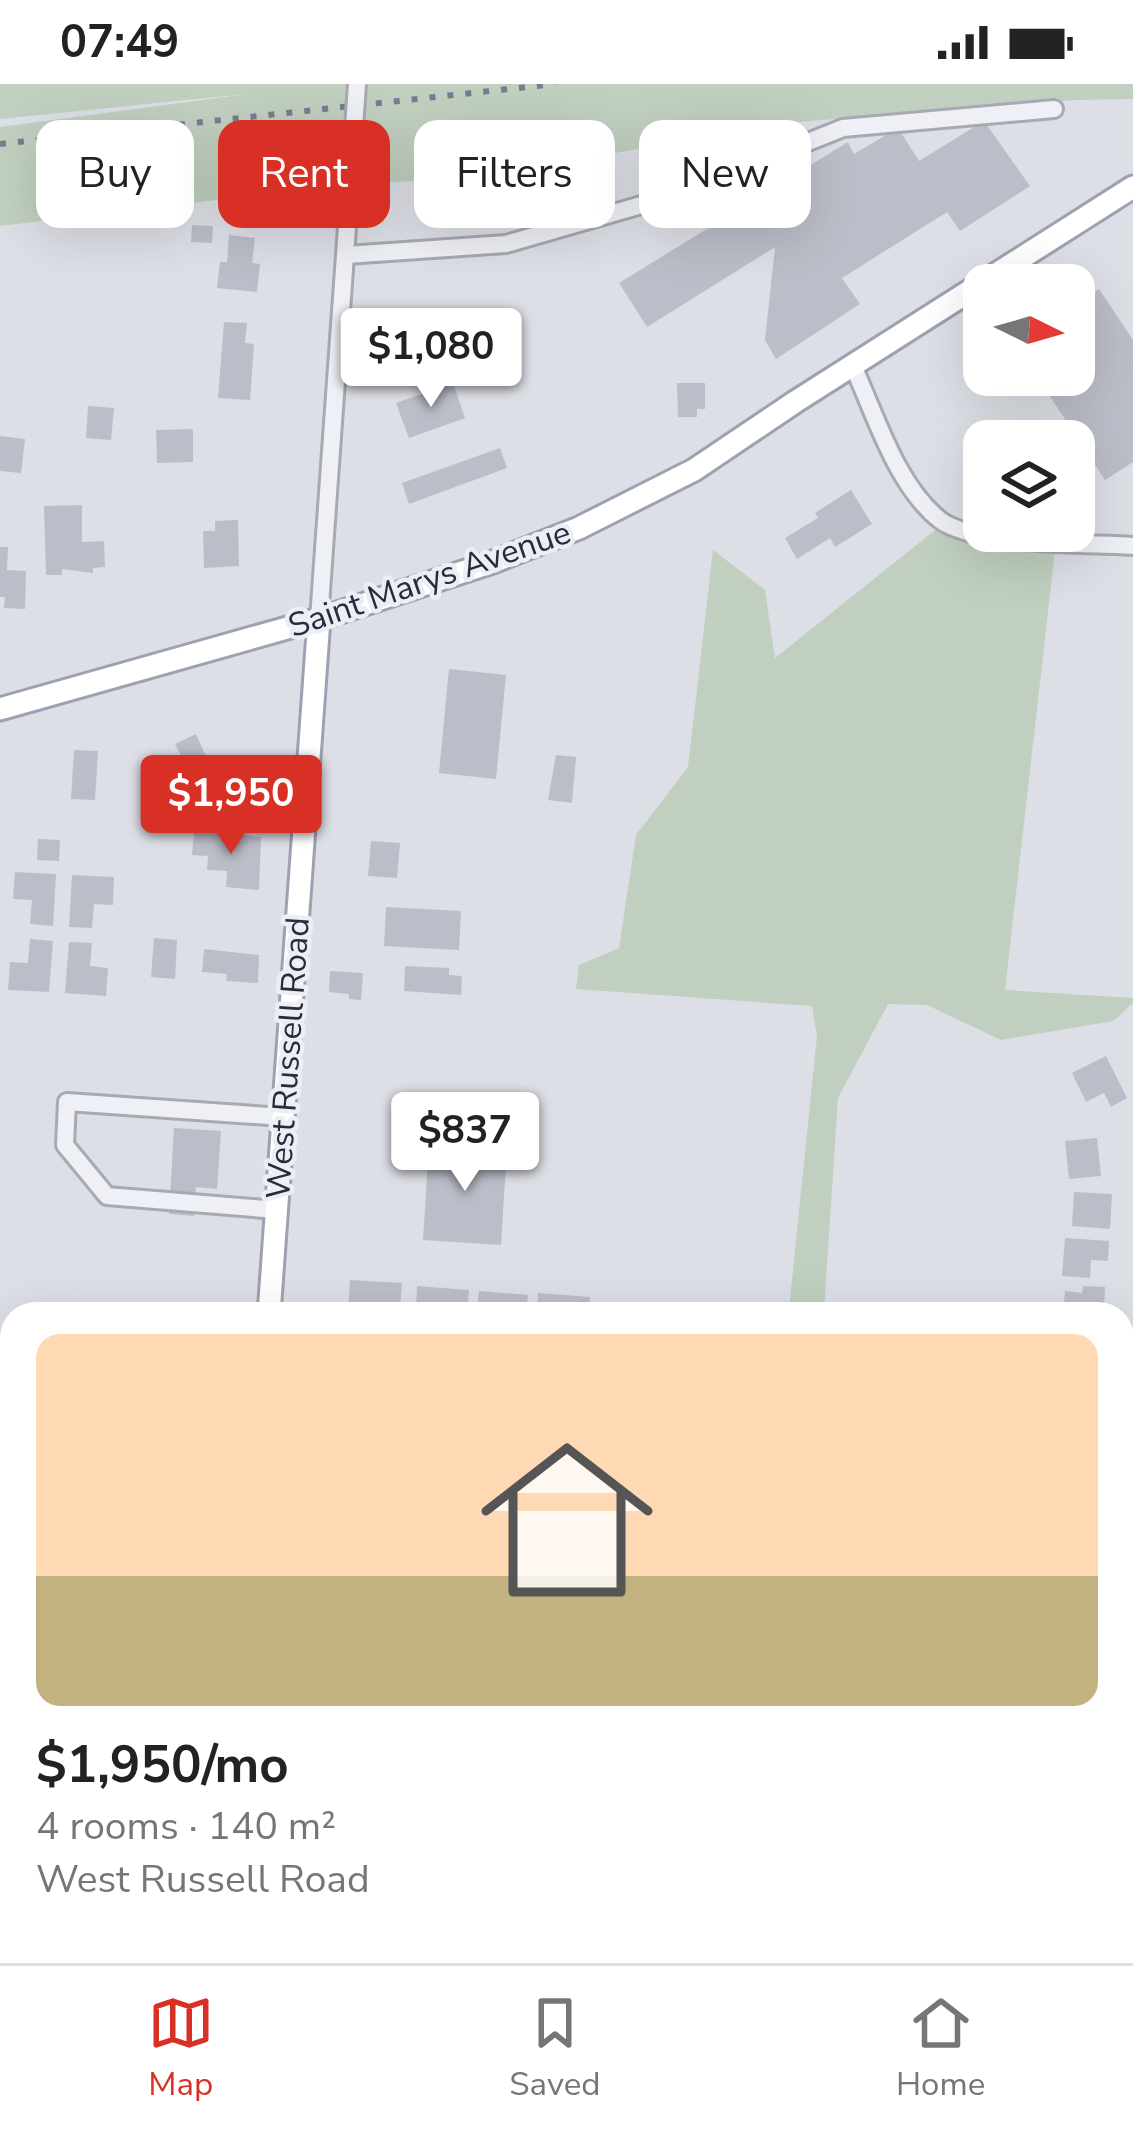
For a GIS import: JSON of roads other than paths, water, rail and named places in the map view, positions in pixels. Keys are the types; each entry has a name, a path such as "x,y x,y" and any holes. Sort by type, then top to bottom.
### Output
{"main road":[{"name":"Saint Marys Avenue","path":"0,709 319,619 493,562 579,528 694,470 1133,187"},
{"name":"West Russell Road","path":"270,1302 319,619"}],"street":[{"name":"West Russell Road","path":"319,619 357,84"},
{"path":"346,255 506,244 676,195 843,128 1054,109"},
{"path":"854,366 917,497 944,523 1003,538 1133,546"},
{"path":"277,1210 107,1196 65,1145 67,1102 284,1117"}],"railway":[{"path":"0,144 555,84"}]}
